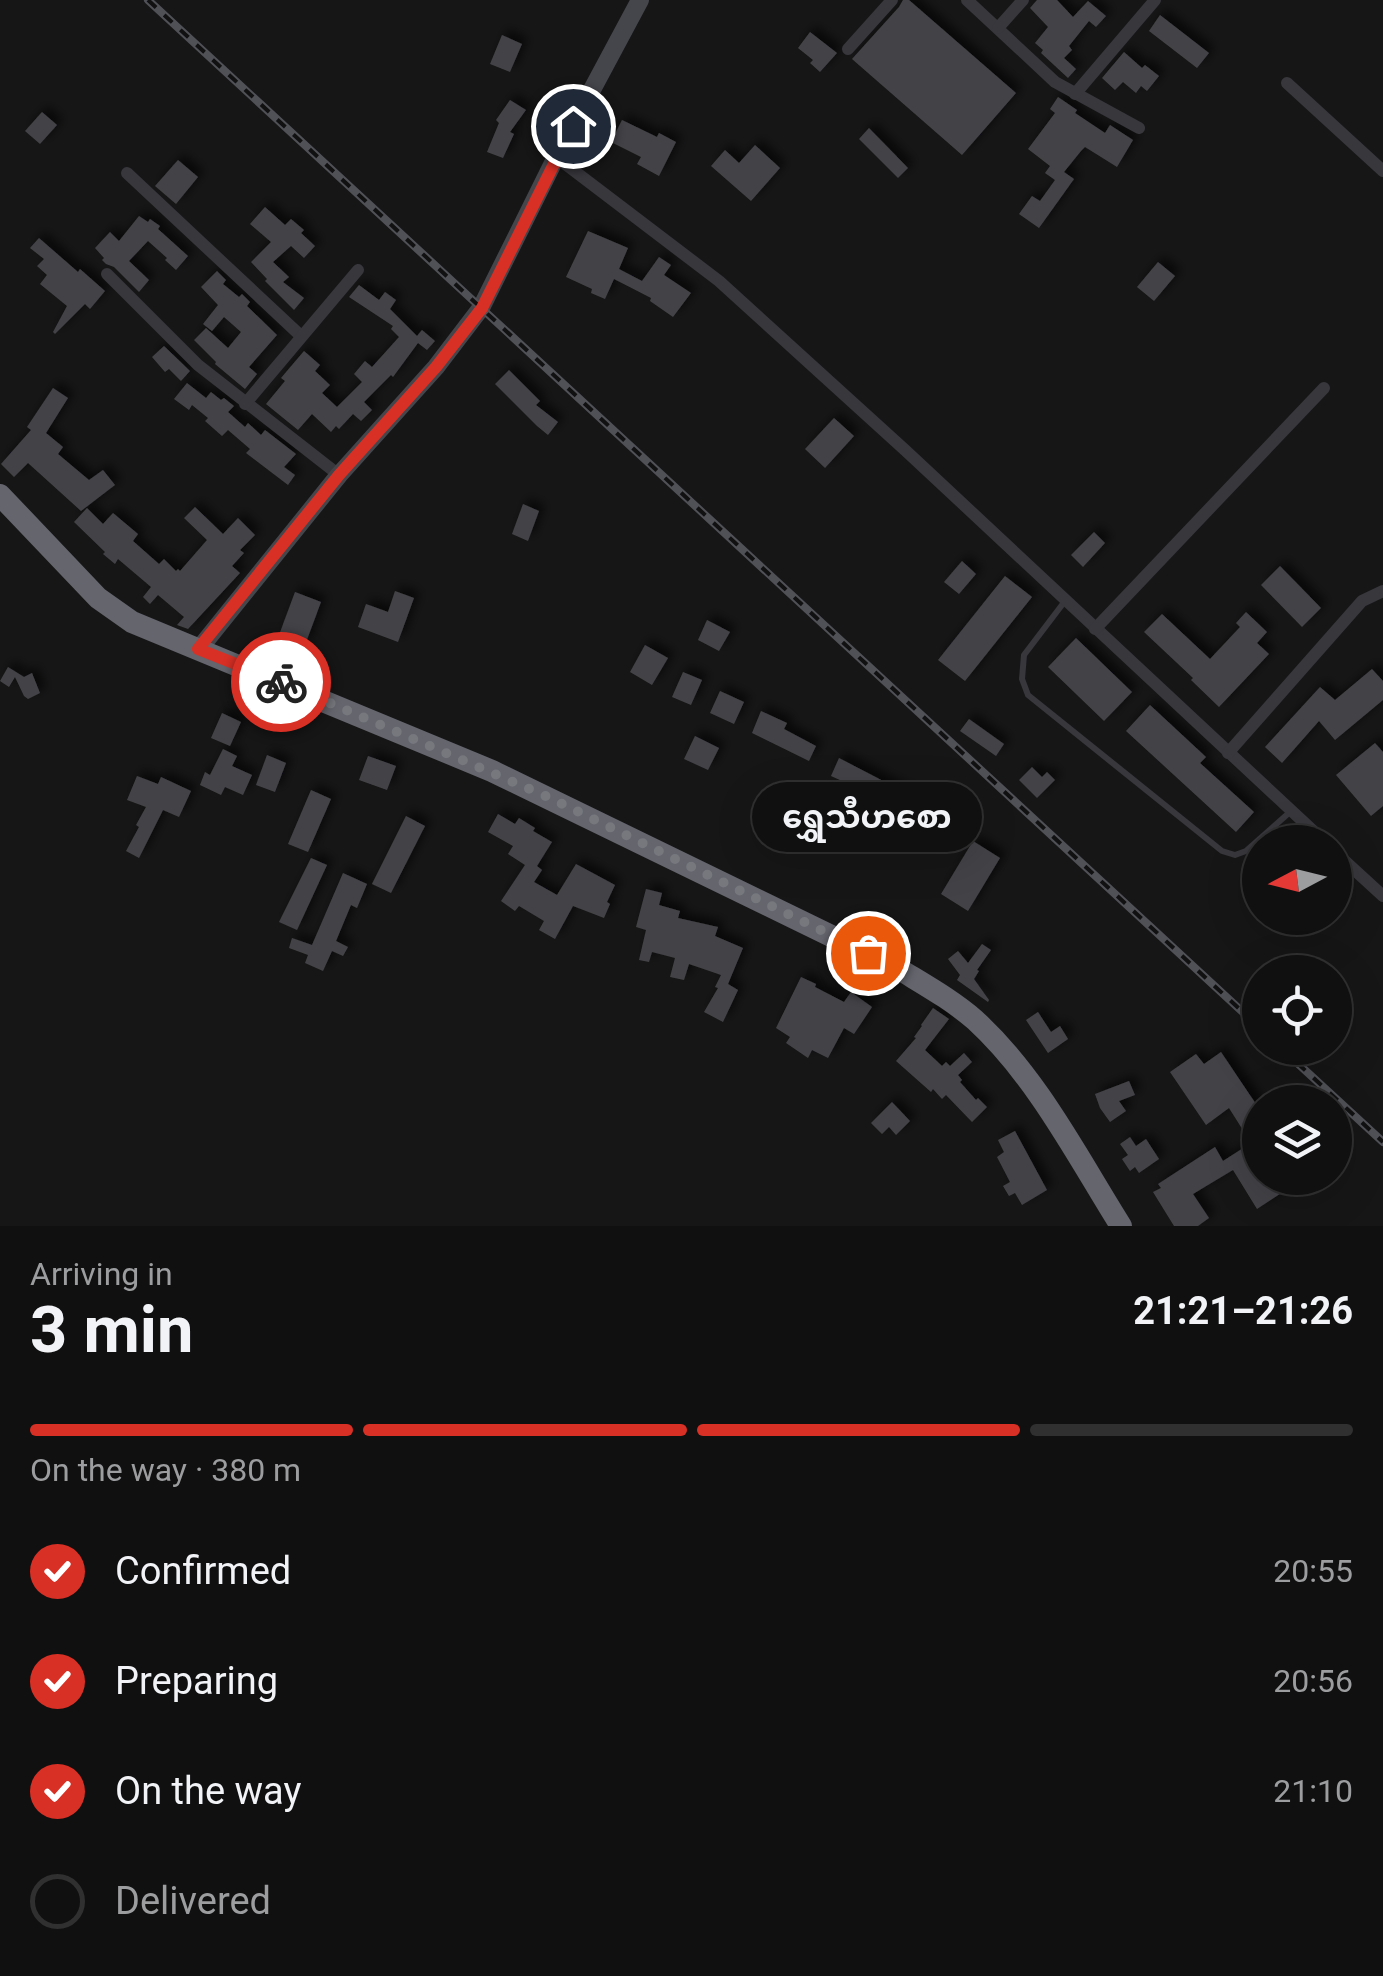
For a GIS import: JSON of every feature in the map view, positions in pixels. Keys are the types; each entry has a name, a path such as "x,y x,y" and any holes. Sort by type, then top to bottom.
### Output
{"highway":[{"path":"0,495 98,598 132,622 398,730 575,810 899,969 944,996 995,1039 1025,1074 1122,1226"}],"main road":[{"path":"198,649 339,475 436,367 482,308 640,0"}],"street":[{"path":"848,49 892,0"},
{"path":"967,0 1056,82 1139,128"},
{"path":"998,28 1024,0"},
{"path":"1075,94 1154,0"},
{"path":"1287,83 1383,171"},
{"path":"556,158 718,281 1306,825"},
{"path":"127,173 301,336"},
{"path":"245,404 358,270"},
{"path":"107,274 198,366 339,475"},
{"path":"1095,629 1324,388"},
{"path":"1228,753 1362,602 1383,591"},
{"path":"1352,868 1383,896"}],"lane":[{"path":"1066,601 1024,655 1022,679 1028,696 1222,851 1235,855 1246,851 1290,811"}],"building":[{"path":"903,0 909,0 1016,93 962,155 852,59"},
{"path":"1037,0 1057,0 1073,17 1088,1 1106,16 1096,27 1089,21 1069,46 1072,50 1064,58 1076,69 1068,78 1035,43 1048,27 1030,8"},
{"path":"1160,15 1209,53 1197,68 1149,31"},
{"path":"810,32 837,53 820,72 798,48"},
{"path":"502,35 522,44 510,72 490,64"},
{"path":"1124,52 1142,68 1145,65 1159,76 1147,91 1141,86 1136,93 1123,82 1115,90 1102,78"},
{"path":"1058,97 1105,133 1110,125 1133,140 1117,167 1085,147 1064,172 1074,179 1039,228 1019,214 1032,196 1040,201 1055,180 1045,173 1050,166 1028,149 1055,113 1050,109"},
{"path":"510,100 526,110 510,132 514,134 503,158 487,152 499,123 496,120"},
{"path":"42,112 57,125 40,144 25,131"},
{"path":"622,120 676,142 659,176 637,164 641,157 611,142"},
{"path":"869,128 908,168 898,178 859,139"},
{"path":"755,145 780,168 751,201 711,166 725,150 739,163"},
{"path":"178,160 198,177 176,204 155,186"},
{"path":"265,207 285,225 291,219 315,246 304,258 291,246 273,262 289,277 283,282 304,298 294,310 251,262 271,242 250,224"},
{"path":"139,216 160,226 158,229 188,256 176,270 148,241 129,261 149,280 139,292 102,260 95,248 110,232 119,241"},
{"path":"588,231 628,248 619,269 642,281 659,257 671,265 664,275 691,293 673,317 651,298 614,279 605,299 566,277"},
{"path":"39,238 105,291 90,309 85,304 55,334 67,306 40,284 47,275 37,266 44,259 30,248"},
{"path":"1158,262 1175,276 1154,301 1137,287"},
{"path":"217,271 226,280 223,284 239,297 242,294 250,302 247,306 277,335 249,367 257,374 245,389 194,340 206,328 228,348 241,332 224,317 212,331 203,324 218,305 201,287"},
{"path":"359,285 379,300 385,292 396,300 390,309 417,336 422,330 435,341 427,350 418,343 393,377 364,402 372,410 361,421 353,414 331,432 312,414 298,430 266,404 304,351 320,365 315,371 330,385 322,393 337,407 362,382 354,374 365,361 372,367 399,337 391,329 393,326 349,297"},
{"path":"164,346 190,371 181,381 169,369 165,372 152,357"},
{"path":"509,370 540,401 536,405 558,422 548,435 495,384"},
{"path":"187,383 206,398 211,392 221,400 224,398 234,406 228,412 245,427 248,423 261,435 265,430 296,454 284,467 295,475 288,485 246,453 250,449 228,430 222,436 192,405 189,410 174,399"},
{"path":"53,388 68,398 46,433 63,447 58,454 89,480 103,470 115,485 81,511 28,463 14,477 1,464 31,430 27,427"},
{"path":"834,418 854,436 825,468 805,449"},
{"path":"523,504 539,511 528,541 512,534"},
{"path":"195,507 223,534 238,518 255,535 240,550 244,553 232,566 240,573 188,629 177,625 184,617 158,595 150,604 143,597 151,587 118,559 115,564 103,554 74,522 87,508 103,524 113,513 138,534 133,541 159,564 164,559 180,571 207,540 184,518"},
{"path":"1094,532 1105,543 1083,567 1071,555"},
{"path":"962,561 976,574 959,594 944,582"},
{"path":"1280,566 1321,608 1302,627 1261,585"},
{"path":"1005,576 1032,597 965,681 938,660"},
{"path":"395,591 414,598 398,642 358,627 366,604 388,612"},
{"path":"295,592 321,602 305,645 279,635"},
{"path":"1246,612 1267,632 1257,643 1269,654 1219,707 1144,632 1162,614 1210,659 1240,627 1236,623"},
{"path":"707,620 730,632 719,651 698,640"},
{"path":"1076,638 1132,692 1104,721 1048,667"},
{"path":"645,645 668,658 652,685 630,672"},
{"path":"8,667 24,677 32,673 40,693 28,699 15,677 9,687 0,681"},
{"path":"1372,669 1383,681 1383,700 1335,740 1319,721 1282,763 1265,747 1320,687 1335,700"},
{"path":"683,672 702,680 691,705 672,697"},
{"path":"720,691 744,702 734,724 710,713"},
{"path":"1150,705 1206,757 1200,763 1254,812 1236,832 1126,731"},
{"path":"761,711 787,723 784,729 816,746 809,761 752,733"},
{"path":"222,713 241,722 230,746 211,738"},
{"path":"969,719 1004,744 996,756 960,731"},
{"path":"695,736 719,748 708,770 684,759"},
{"path":"1375,743 1383,752 1383,806 1371,816 1336,775"},
{"path":"223,749 237,756 232,766 252,775 243,795 225,787 221,795 200,785 205,772 210,775"},
{"path":"267,755 286,763 275,792 256,785"},
{"path":"368,756 396,766 387,790 359,780"},
{"path":"839,758 939,810 929,827 831,776"},
{"path":"1032,767 1042,777 1047,772 1055,780 1037,798 1019,780"},
{"path":"137,776 158,784 161,777 191,791 179,817 163,810 139,858 126,851 146,807 127,800"},
{"path":"311,790 331,799 308,852 288,844"},
{"path":"498,814 515,824 519,818 552,842 537,866 542,870 534,882 557,895 576,864 615,885 604,918 573,906 555,939 539,930 544,921 519,906 515,911 501,901 525,865 508,854 513,846 488,832"},
{"path":"406,816 425,826 391,893 372,884"},
{"path":"973,841 1000,858 968,911 941,894"},
{"path":"311,858 327,865 297,930 279,922"},
{"path":"343,873 367,884 357,908 351,905 336,941 348,947 343,956 332,951 323,971 305,963 308,955 289,948 292,938 312,945"},
{"path":"646,889 662,893 659,905 680,911 678,918 718,927 715,936 743,948 728,984 738,990 723,1022 704,1012 721,975 689,964 684,980 670,977 675,958 652,952 649,962 639,960 646,930 636,927"},
{"path":"982,944 991,950 974,979 988,1002 957,980 960,975 948,959 958,951 968,963"},
{"path":"801,977 844,1002 851,992 872,1007 854,1034 844,1028 828,1058 812,1050 808,1058 786,1043 790,1037 776,1028"},
{"path":"933,1008 949,1019 925,1050 942,1066 946,1062 950,1066 964,1053 972,1062 958,1075 960,1082 987,1107 972,1122 946,1095 942,1099 933,1089 931,1092 896,1061 916,1038"},
{"path":"1038,1012 1051,1032 1060,1026 1068,1039 1048,1053 1026,1020"},
{"path":"1221,1052 1243,1085 1242,1129 1229,1108 1206,1125 1170,1072 1196,1054 1204,1064"},
{"path":"1129,1081 1135,1095 1119,1101 1126,1111 1110,1122 1095,1094"},
{"path":"892,1102 910,1121 896,1135 889,1127 882,1134 871,1123"},
{"path":"1015,1131 1047,1190 1022,1205 1015,1193 1009,1196 1003,1186 1010,1182 997,1157 1004,1152 998,1140"},
{"path":"1130,1137 1136,1146 1146,1139 1159,1159 1139,1173 1135,1167 1130,1171 1122,1159 1128,1155 1120,1144"},
{"path":"1215,1147 1223,1161 1242,1149 1242,1185 1233,1170 1193,1194 1209,1218 1198,1226 1174,1226 1153,1192 1161,1188 1158,1184"},
{"path":"1248,1195 1278,1195 1257,1209"}],"railway":[{"path":"148,0 1242,1011"},
{"path":"1299,1065 1383,1142"}],"way so far":[{"path":"281,682 492,771 868,953"}],"place":[{"name":"ရွှေသီဟစော","path":"868,953"}],"route":[{"path":"281,682 198,649 339,475 436,367 482,308 573,126"}]}
